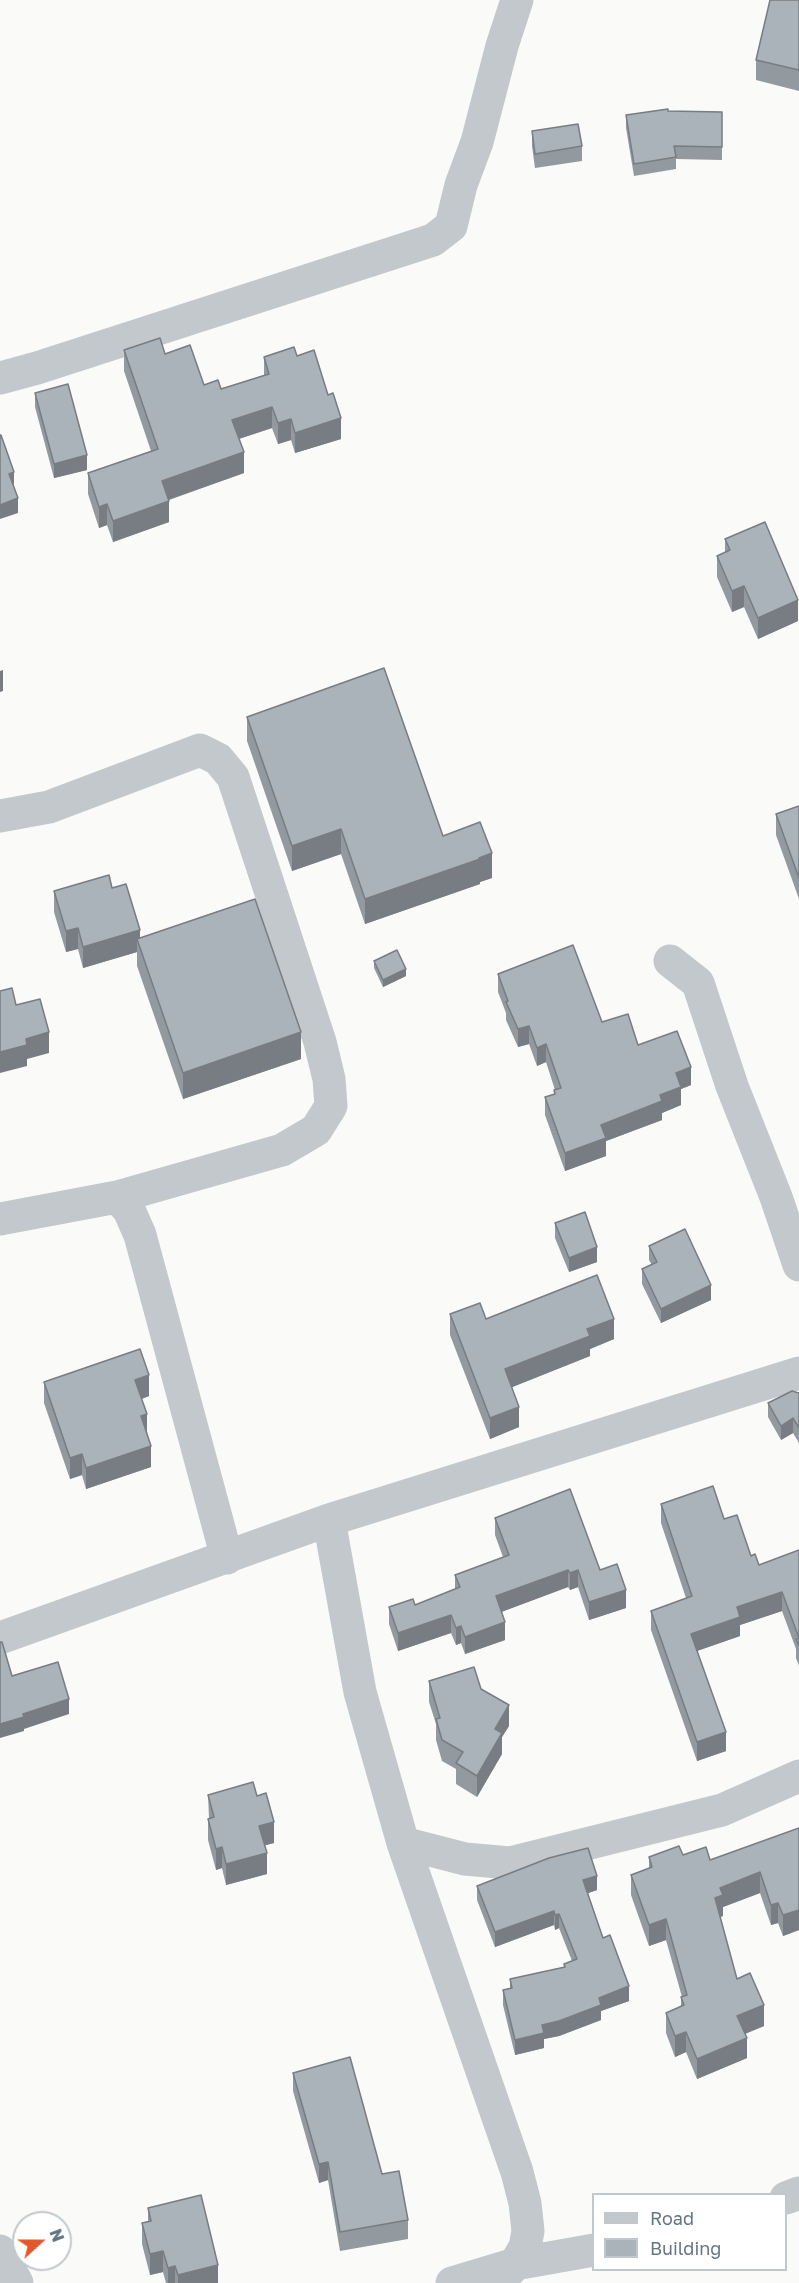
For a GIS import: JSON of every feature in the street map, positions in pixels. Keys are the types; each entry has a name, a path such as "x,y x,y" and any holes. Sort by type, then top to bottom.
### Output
{"street":[{"path":"0,378 433,240 451,226 461,185 477,142 502,46 517,0"},
{"path":"0,816 49,807 200,750 218,759 233,777 320,1042 331,1106 316,1130 282,1150 117,1197 0,1219"},
{"path":"670,961 698,983 732,1086 776,1197 799,1265"},
{"path":"117,1197 129,1210 140,1234 227,1558"},
{"path":"0,1638 329,1520 798,1371"},
{"path":"329,1520 360,1692 403,1843 517,2172 525,2203 528,2231 525,2247 507,2273"},
{"path":"403,1843 465,1860 510,1863 722,1810 799,1776"},
{"path":"0,2251 17,2283"},
{"path":"453,2283 507,2273 592,2251"}],"building":[{"path":"770,0 799,0 799,70 756,60"},
{"path":"668,109 668,111 722,112 722,147 674,146 676,157 634,164 626,115"},
{"path":"578,124 582,146 535,154 532,131"},
{"path":"160,338 165,354 190,345 204,385 218,380 221,389 269,374 264,357 294,347 297,356 314,350 328,395 333,393 341,418 295,433 291,419 278,423 272,407 232,420 244,452 162,481 169,501 113,521 107,504 99,507 88,473 158,449 124,350"},
{"path":"68,384 87,455 54,464 35,393"},
{"path":"0,435 14,472 9,474 18,498 0,505"},
{"path":"765,522 798,600 758,618 744,586 732,591 717,556 730,550 725,539"},
{"path":"384,668 443,836 480,822 492,853 365,899 341,829 292,846 247,717"},
{"path":"799,806 799,878 776,814"},
{"path":"109,875 112,888 126,884 140,930 83,947 78,928 66,931 54,891"},
{"path":"255,899 301,1032 183,1073 137,939"},
{"path":"573,945 602,1022 628,1014 638,1045 677,1031 691,1067 676,1073 681,1087 660,1095 662,1101 601,1125 606,1138 565,1153 545,1097 555,1094 554,1090 561,1088 546,1044 537,1048 529,1026 518,1029 506,1002 508,1001 498,974"},
{"path":"397,950 406,969 383,980 374,961"},
{"path":"12,988 16,1005 40,999 49,1032 26,1039 27,1045 0,1052 0,991"},
{"path":"585,1212 597,1247 569,1258 555,1223"},
{"path":"685,1229 711,1285 661,1309 642,1269 657,1262 649,1246"},
{"path":"597,1275 614,1319 587,1329 590,1336 505,1369 519,1407 490,1418 450,1314 480,1303 486,1319"},
{"path":"140,1349 149,1375 135,1380 147,1414 141,1416 151,1446 86,1468 82,1454 70,1458 44,1382"},
{"path":"792,1391 799,1393 799,1428 793,1418 781,1426 768,1403"},
{"path":"713,1486 724,1519 737,1515 751,1556 755,1554 759,1565 799,1550 799,1638 782,1592 737,1607 740,1617 691,1634 726,1732 697,1742 651,1611 692,1596 661,1504"},
{"path":"570,1489 600,1570 617,1564 626,1590 589,1602 578,1570 570,1573 568,1570 496,1596 505,1622 465,1637 461,1626 456,1628 451,1615 398,1633 389,1607 413,1599 415,1605 460,1587 455,1575 509,1555 495,1518"},
{"path":"0,1642 2,1642 12,1676 58,1662 69,1699 0,1724"},
{"path":"474,1667 481,1689 509,1705 495,1729 502,1733 477,1776 456,1763 463,1752 442,1740 436,1719 440,1718 429,1681"},
{"path":"253,1782 257,1796 266,1793 274,1822 259,1826 267,1853 226,1864 222,1847 216,1849 208,1819 214,1817 208,1795"},
{"path":"799,1828 799,1910 783,1915 778,1903 771,1905 760,1872 720,1888 723,1895 715,1898 737,1979 750,1973 764,2005 737,2016 747,2038 697,2059 686,2032 675,2036 666,2013 684,2005 681,1997 687,1995 666,1919 649,1925 631,1875 652,1867 649,1857 679,1846 683,1855 706,1847 710,1860"},
{"path":"588,1848 597,1876 583,1880 603,1938 610,1935 629,1986 599,1998 601,2005 542,2025 544,2033 515,2040 503,1990 512,1988 510,1979 565,1967 564,1964 577,1959 559,1914 555,1915 554,1911 495,1932 477,1886 549,1858"},
{"path":"350,2057 382,2174 399,2171 408,2220 340,2232 328,2162 319,2164 293,2073"},
{"path":"201,2195 218,2265 178,2275 175,2266 168,2268 163,2251 150,2254 142,2223 151,2221 148,2208"}]}
